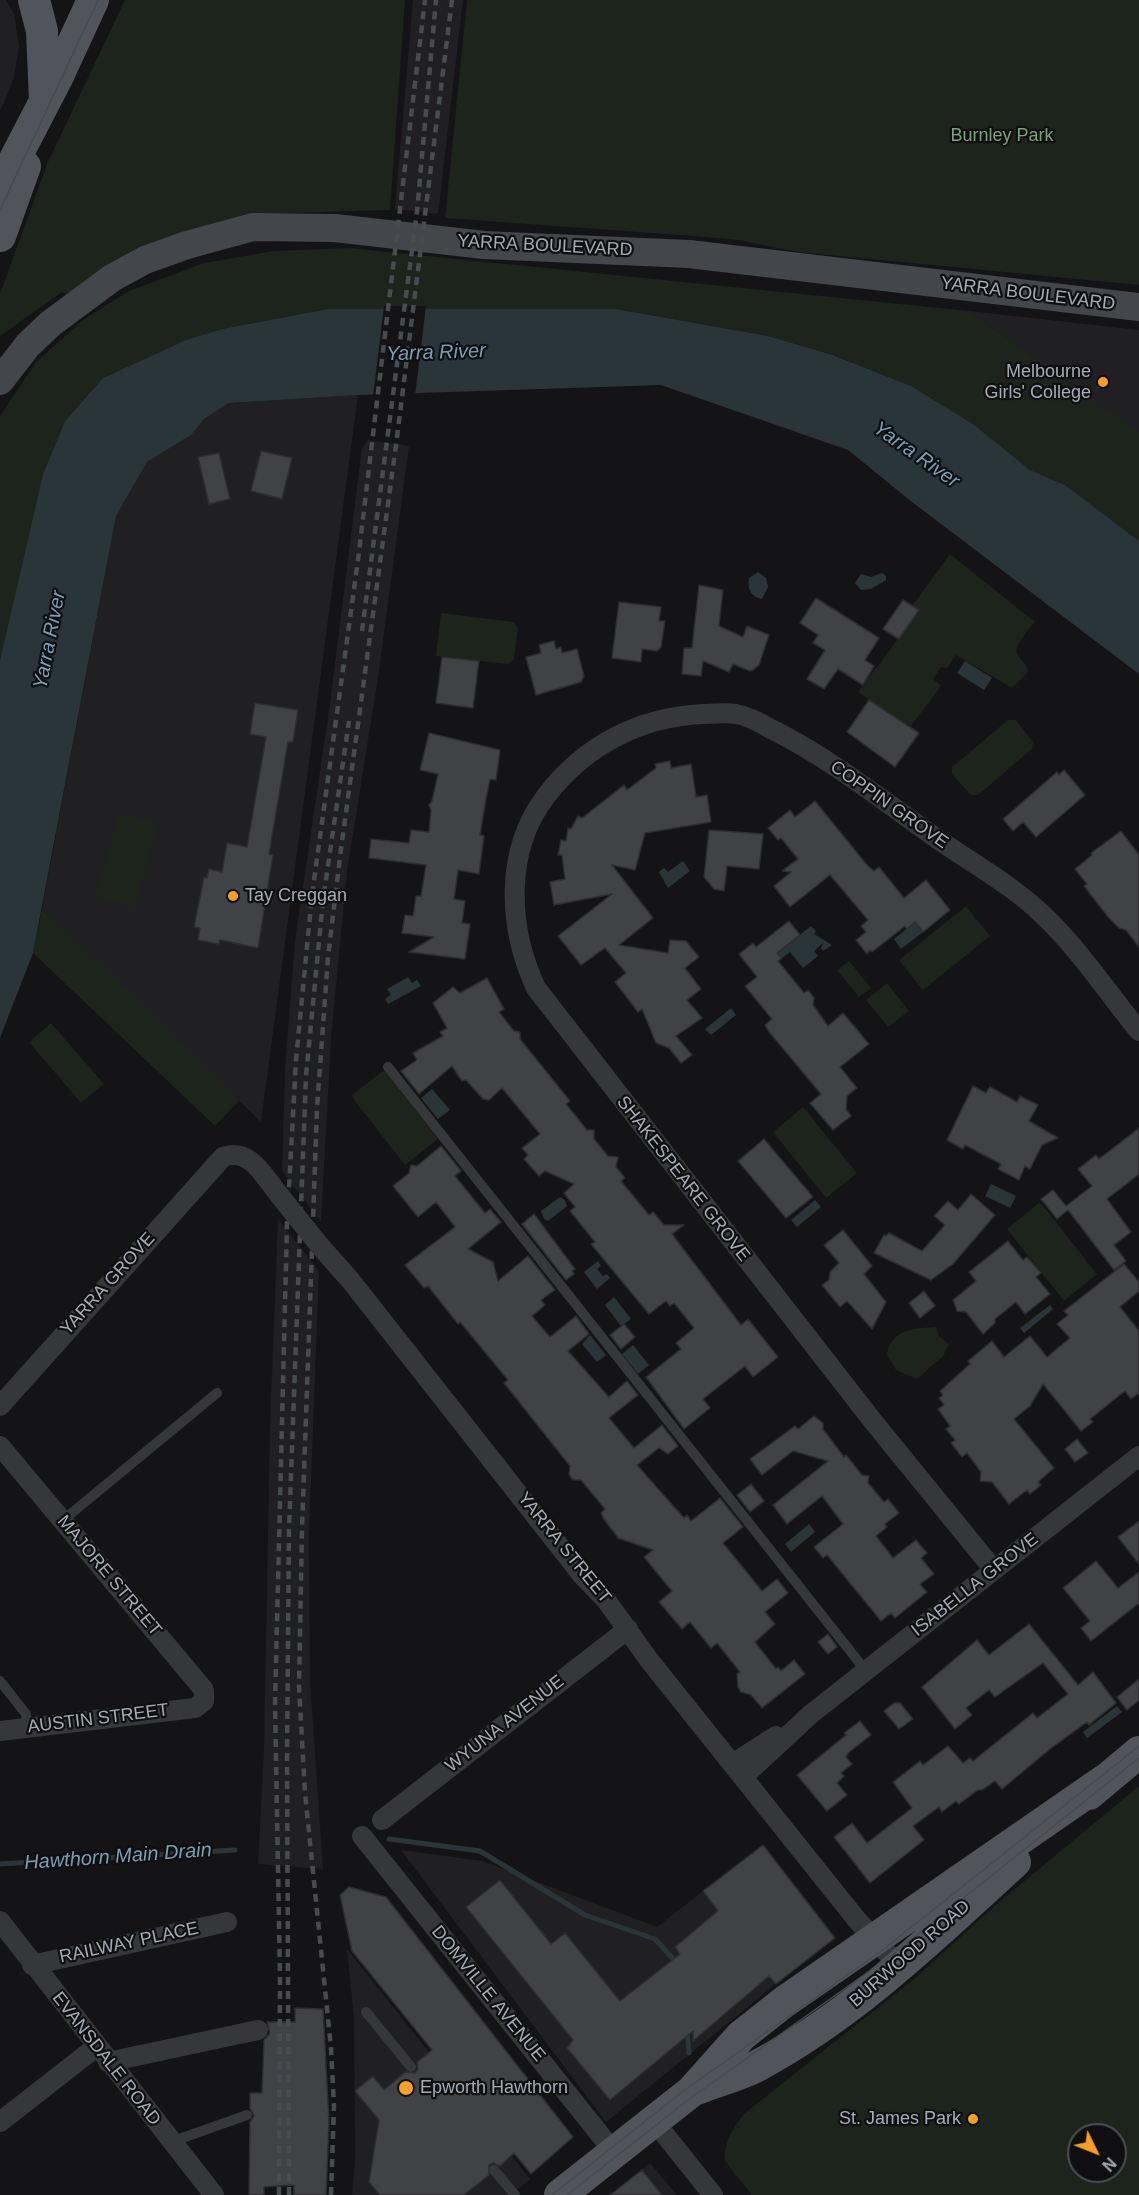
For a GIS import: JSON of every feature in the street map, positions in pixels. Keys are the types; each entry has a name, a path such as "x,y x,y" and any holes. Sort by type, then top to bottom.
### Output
{"main road":[{"path":"0,188 51,89 42,31 34,0"},
{"path":"0,236 83,4"},
{"name":"YARRA BOULEVARD","path":"0,381 28,345 50,324 112,278 145,260 253,227 334,228 484,244 689,254 1139,307"},
{"name":"BURWOOD ROAD","path":"692,2091 756,2067 838,2014 900,1967 1105,1780 1139,1752"},
{"name":"BURWOOD ROAD","path":"560,2195 692,2091 741,2036 784,2002 1105,1780"}],"street":[{"name":"COPPIN GROVE","path":"584,756 629,729 678,715 737,714 769,727 813,751 1012,890 1044,915 1139,1031"},
{"name":"SHAKESPEARE GROVE","path":"584,756 558,781 535,813 526,832 515,867 518,933 524,963 536,988 872,1420 994,1570"},
{"name":"YARRA STREET","path":"217,1163 232,1154 247,1157 351,1281 628,1629 649,1660 874,1939 900,1967"},
{"name":"YARRA GROVE","path":"0,1406 217,1163"},
{"name":"MAJORE STREET","path":"0,1446 204,1690 204,1701 195,1708"},
{"name":"ISABELLA GROVE","path":"739,1770 1139,1456"},
{"name":"WYUNA AVENUE","path":"382,1820 628,1629"},
{"name":"AUSTIN STREET","path":"0,1731 195,1708"},
{"name":"DOMVILLE AVENUE","path":"362,1836 614,2152"},
{"name":"EVANSDALE ROAD","path":"0,1922 214,2195"},
{"name":"RAILWAY PLACE","path":"32,1965 226,1922"},
{"path":"0,2122 102,2054 258,2030"},
{"path":"654,2121 713,2195"}],"lane":[{"path":"388,1067 866,1671"},
{"path":"62,1521 217,1393"},
{"path":"0,1681 26,1714 28,1727"},
{"path":"366,2012 411,2067"},
{"path":"171,2142 247,2115"},
{"path":"494,2170 515,2195"}],"shaded area":[{"path":"0,0 6,0 14,14 19,46 14,78 0,111"},
{"path":"413,0 463,0 438,214 395,209"},
{"name":"Melbourne Girls' College","path":"969,311 1139,330 1139,433 1138,433"},
{"path":"358,395 261,1122 42,909 116,516 147,462 191,435 204,419 229,403"},
{"path":"368,440 409,446 378,678 347,871 331,1039 321,1222 282,1171 285,1069 295,940 330,704 362,448"},
{"path":"278,1219 319,1271 309,1531 310,1681 323,1869 258,1864 264,1751 270,1426"},
{"path":"401,1850 482,1861 657,1927 703,1891 776,1984 606,2122"},
{"name":"Epworth Hawthorn","path":"347,1949 530,2179 511,2195 352,2195 355,2160 354,2017"},
{"path":"650,2163 677,2195 610,2195"}],"green space":[{"path":"125,0 405,0 390,210 252,214 155,245 66,294 62,292 0,336 0,294 47,164"},
{"name":"Burnley Park","path":"467,0 1139,0 1139,285 798,252 738,240 445,218"},
{"path":"349,248 969,311 1139,433 1139,541 1065,485 1030,470 973,424 911,386 834,355 768,336 616,309 328,309 222,329 186,340 103,378 65,421 43,474 0,660 0,416 36,362 83,320 129,291 204,263 274,251"},
{"path":"950,554 1035,622 1017,647 1018,655 1028,672 1012,688 956,655 947,668 941,667 933,679 941,686 911,726 903,721 902,723 858,692 919,611 912,606"},
{"path":"441,613 514,622 518,628 514,659 508,664 436,656"},
{"path":"1008,720 1016,720 1033,742 1032,749 978,795 971,795 952,774 952,767"},
{"path":"119,813 159,824 134,908 95,896"},
{"path":"966,906 990,936 923,990 899,960"},
{"path":"42,909 240,1100 215,1126 33,953"},
{"path":"849,961 871,988 859,997 837,970"},
{"path":"887,983 909,1011 888,1027 866,1000"},
{"path":"51,1023 104,1084 81,1103 29,1042"},
{"path":"384,1070 438,1139 405,1165 351,1096"},
{"path":"803,1107 857,1173 826,1198 773,1132"},
{"path":"1040,1202 1097,1274 1064,1301 1007,1229"},
{"path":"936,1327 939,1336 949,1344 943,1356 917,1379 896,1370 887,1354 893,1339 912,1329"},
{"name":"St. James Park","path":"1139,1786 1139,2195 752,2195 725,2161 730,2135 737,2123 745,2113 914,1979 998,1903"}],"water":[{"name":"Yarra River","path":"328,309 616,309 768,336 833,355 911,386 973,424 1030,470 1065,485 1139,541 1139,674 912,502 848,450 661,385 358,395 229,403 204,419 191,435 147,462 116,516 33,953 0,1038 0,660 43,474 65,421 103,378 186,340 222,329"},
{"path":"758,572 766,578 768,587 762,599 751,592 749,586 749,578"},
{"path":"882,573 886,576 886,580 871,589 861,590 855,583 861,574 871,577"},
{"path":"965,661 992,678 984,690 957,673"},
{"path":"683,861 690,871 668,888 659,872 664,868 668,872"},
{"path":"915,922 923,932 901,949 894,939"},
{"path":"811,926 816,931 814,934 832,945 823,951 821,948 823,943 814,951 818,956 803,968 790,952 782,958 777,953"},
{"path":"408,977 412,983 417,980 421,986 388,1004 385,999 391,995 387,989"},
{"path":"731,1008 736,1015 711,1035 705,1029"},
{"path":"432,1089 450,1110 438,1119 421,1098"},
{"path":"991,1184 1016,1196 1010,1208 985,1196"},
{"path":"560,1197 565,1200 567,1206 548,1221 544,1219 541,1211"},
{"path":"815,1200 821,1207 797,1227 791,1220"},
{"path":"598,1261 601,1266 597,1269 603,1276 607,1274 610,1278 597,1289 584,1272"},
{"path":"614,1297 631,1319 621,1326 605,1305"},
{"path":"1050,1305 1053,1309 1024,1333 1020,1328"},
{"path":"590,1335 606,1355 597,1362 582,1344"},
{"path":"633,1345 649,1365 638,1374 622,1354"},
{"path":"809,1524 815,1532 791,1552 785,1544"},
{"path":"1117,1706 1122,1712 1087,1738 1083,1732"}],"pier":[{"path":"384,306 426,306 415,396 373,397"}],"building":[{"path":"261,451 292,458 282,499 251,491"},
{"path":"219,453 230,499 209,504 198,457"},
{"path":"699,585 723,590 719,626 743,637 747,626 769,635 759,665 753,670 750,671 733,664 729,672 703,661 701,676 682,674 684,648 692,648"},
{"path":"816,598 879,638 865,660 874,666 863,685 838,669 824,689 807,679 825,650 813,643 818,635 800,623"},
{"path":"903,600 919,610 899,639 883,629"},
{"path":"619,602 661,607 659,621 665,621 661,647 657,651 642,649 641,662 612,658"},
{"path":"554,641 556,649 561,647 562,653 577,649 584,676 581,682 536,695 526,657 541,653 539,645"},
{"path":"442,657 479,661 473,708 436,703"},
{"path":"869,700 919,733 895,767 847,732"},
{"path":"255,703 298,710 293,742 288,742 269,854 273,855 258,948 220,940 219,944 198,940 200,928 194,927 204,877 207,878 209,869 222,872 227,843 247,847 266,737 250,734"},
{"path":"429,733 500,750 496,780 490,779 486,799 480,835 484,836 479,874 458,870 454,899 465,901 462,923 470,924 465,959 409,952 434,937 402,933 405,915 413,916 416,896 421,896 426,865 369,858 371,839 409,843 411,830 429,832 431,810 429,805 438,774 420,770"},
{"path":"670,761 671,768 691,764 696,797 707,795 711,822 645,833 635,870 612,865 653,918 619,945 668,953 670,940 686,941 699,957 685,968 701,989 687,1000 702,1018 676,1036 692,1055 681,1063 669,1048 656,1043 642,1009 638,1012 615,982 626,973 605,948 581,965 558,936 612,894 554,905 550,882 565,879 562,855 558,855 561,840 566,841 568,828 571,829 578,816 582,818 624,785 627,790 656,768 655,764"},
{"path":"1064,770 1085,795 1036,837 1023,822 1013,831 1003,819 1057,772 1059,775"},
{"path":"815,801 867,865 874,871 879,867 904,898 926,880 950,910 923,932 915,922 907,929 905,926 867,954 856,940 866,932 861,926 868,920 830,875 790,907 774,886 791,872 782,871 798,859 781,838 778,840 768,828 790,810 795,817"},
{"path":"709,830 763,834 759,869 727,866 724,891 714,889 704,877"},
{"path":"1121,831 1139,855 1139,947 1126,930 1119,928 1108,917 1084,886 1087,884 1075,869 1092,855 1091,853"},
{"path":"789,921 800,935 777,953 782,958 778,961 804,993 808,990 814,998 813,1005 828,1026 843,1013 869,1044 840,1067 857,1088 847,1096 846,1109 851,1116 833,1130 810,1103 821,1094 770,1033 765,1025 772,1019 745,986 757,977 739,954 753,943 756,947"},
{"path":"487,978 504,1009 499,1012 514,1031 520,1032 520,1039 570,1101 566,1104 587,1130 594,1130 594,1139 608,1156 618,1157 616,1167 625,1178 621,1181 649,1215 653,1212 664,1225 684,1225 672,1234 741,1325 748,1319 778,1357 753,1377 745,1366 703,1399 710,1408 684,1429 646,1377 681,1349 676,1343 694,1328 674,1303 670,1306 666,1301 649,1314 591,1244 595,1242 570,1211 575,1207 564,1193 574,1184 545,1171 539,1176 524,1159 528,1155 522,1148 540,1134 502,1088 489,1100 483,1099 466,1080 462,1081 452,1066 419,1094 401,1071 417,1060 413,1053 443,1036 440,1032 447,1028 433,1003 453,987 460,993"},
{"path":"973,1086 986,1093 990,1087 1017,1102 1020,1096 1038,1105 1029,1121 1058,1138 1042,1145 1030,1169 1025,1166 1019,1180 998,1169 1001,1164 965,1145 963,1149 947,1140"},
{"path":"1139,1128 1139,1174 1107,1199 1131,1232 1114,1245 1126,1261 1114,1270 1068,1210 1057,1219 1041,1199 1053,1190 1066,1206 1092,1186 1078,1169 1096,1155 1099,1159"},
{"path":"764,1139 813,1197 786,1218 738,1161"},
{"path":"441,1146 461,1171 455,1176 485,1213 490,1209 501,1222 468,1249 493,1262 498,1281 528,1256 555,1290 541,1300 545,1305 532,1316 550,1337 576,1316 589,1334 568,1351 609,1397 627,1381 638,1395 609,1418 634,1448 662,1425 678,1446 668,1454 659,1448 637,1465 684,1518 687,1515 691,1521 720,1498 743,1527 723,1543 762,1591 777,1579 788,1593 765,1612 775,1624 755,1642 776,1669 778,1667 781,1671 794,1660 805,1674 762,1708 751,1695 741,1692 738,1687 737,1674 740,1672 717,1643 711,1648 690,1622 682,1629 659,1602 672,1591 644,1557 653,1550 618,1538 601,1513 605,1509 581,1480 573,1480 569,1474 570,1466 504,1383 508,1380 428,1286 424,1288 405,1265 455,1227 436,1202 418,1217 393,1186 409,1173 411,1165 417,1166"},
{"path":"971,1194 995,1215 953,1264 931,1280 874,1253 884,1235 889,1233 922,1251 945,1225 934,1216 948,1201 958,1210"},
{"path":"534,1214 575,1269 572,1271 574,1274 566,1280 522,1224"},
{"path":"843,1230 872,1266 864,1274 886,1302 872,1329 847,1301 840,1307 822,1285 829,1280 830,1272 839,1263 824,1245"},
{"path":"1008,1241 1023,1260 1027,1257 1041,1273 1036,1277 1050,1294 1025,1314 1016,1302 995,1319 995,1323 983,1334 966,1312 957,1311 953,1300 976,1281 969,1272"},
{"path":"1124,1264 1139,1282 1139,1291 1120,1307 1139,1331 1139,1393 1131,1399 1125,1391 1090,1419 1093,1422 1081,1431 1043,1384 1030,1406 1014,1419 1054,1468 1038,1482 1041,1485 1030,1494 1027,1490 1009,1504 992,1482 980,1481 981,1472 967,1453 962,1457 951,1443 955,1440 946,1429 950,1426 938,1409 944,1405 939,1398 943,1395 940,1391 970,1364 968,1361 992,1341 1004,1357 1030,1336 1047,1357 1070,1338 1057,1324 1068,1315 1064,1311"},
{"path":"924,1291 935,1306 920,1318 909,1303"},
{"path":"624,1324 635,1337 621,1349 610,1335"},
{"path":"814,1416 823,1423 823,1429 844,1457 846,1455 862,1475 869,1476 868,1483 884,1502 888,1499 899,1513 885,1524 887,1527 876,1536 893,1558 916,1540 927,1553 921,1558 934,1574 920,1584 927,1592 895,1618 891,1613 881,1621 827,1555 823,1558 814,1547 843,1524 822,1496 787,1524 773,1505 828,1461 793,1451 762,1475 750,1459 795,1426 798,1429"},
{"path":"1077,1439 1088,1453 1075,1462 1065,1449"},
{"path":"751,1484 764,1501 750,1512 737,1495"},
{"path":"1139,1521 1139,1564 1118,1537"},
{"path":"1096,1561 1118,1588 1139,1572 1139,1603 1091,1641 1081,1628 1090,1621 1063,1588"},
{"path":"1029,1624 1078,1685 1093,1672 1116,1703 1089,1725 1087,1722 1050,1749 1002,1789 995,1781 959,1804 956,1801 942,1812 939,1807 913,1826 924,1840 870,1883 834,1837 852,1823 867,1843 912,1808 893,1782 920,1761 923,1765 948,1746 963,1763 970,1758 973,1761 1033,1713 1037,1718 1068,1694 1043,1663 995,1697 989,1690 966,1708 972,1715 955,1729 922,1687 977,1640 989,1655"},
{"path":"828,1634 837,1647 828,1654 818,1642"},
{"path":"1139,1679 1139,1700 1127,1710 1117,1697"},
{"path":"894,1703 900,1703 913,1719 899,1729 884,1711"},
{"path":"860,1721 871,1735 848,1753 846,1757 852,1764 841,1773 844,1776 837,1783 847,1795 827,1811 797,1775"},
{"path":"763,1845 835,1938 776,1984 769,1976 693,2041 693,2031 610,2100 567,2048 573,2040 466,1907 500,1880 551,1944 565,1933 620,2001 680,1954 675,1947 718,1911 703,1891"},
{"path":"349,1887 386,1897 573,2137 531,2174 514,2153 500,2166 493,2163 489,2165 489,2175 464,2195 380,2195 369,2182 379,2120 355,2091 373,2076 384,2090 405,2072 415,2073 418,2069 417,2062 432,2050 352,1951 340,1895"},
{"path":"295,2008 323,2009 329,2122 326,2195 294,2195 294,2185 264,2187 264,2195 249,2195 250,2122 254,2116 250,2108 250,2093 262,2093 264,2040 270,2033 267,2022 295,2022"},
{"path":"642,2170 662,2195 610,2195"}],"waterway":[{"name":"Hawthorn Main Drain","path":"389,1839 480,1851 585,1915 655,1939 677,1963"},
{"name":"Hawthorn Main Drain","path":"0,1864 235,1850"},
{"name":"Hawthorn Main Drain","path":"687,2030 689,2053"}],"tram line":[{"path":"0,210 98,0"},
{"path":"552,2195 682,2092 884,1949 1139,1746"},
{"path":"567,2195 688,2100 892,1955 1139,1758"}],"railway":[{"path":"279,2195 280,1979 275,1703 287,1224 296,1060 312,895 358,560 425,0"},
{"path":"362,631 417,212 436,0"},
{"path":"331,2195 334,2106 331,2048 305,1793 299,1686 302,1529 317,1108 328,957 341,849 396,445 452,0"},
{"path":"289,2195 287,1759 289,1529 306,1076 323,900 349,721"}],"place":[{"name":"Melbourne Girls' College","path":"1103,382"},
{"name":"Tay Creggan","path":"233,896"},
{"name":"Epworth Hawthorn","path":"406,2088"},
{"name":"St. James Park","path":"973,2119"}]}
